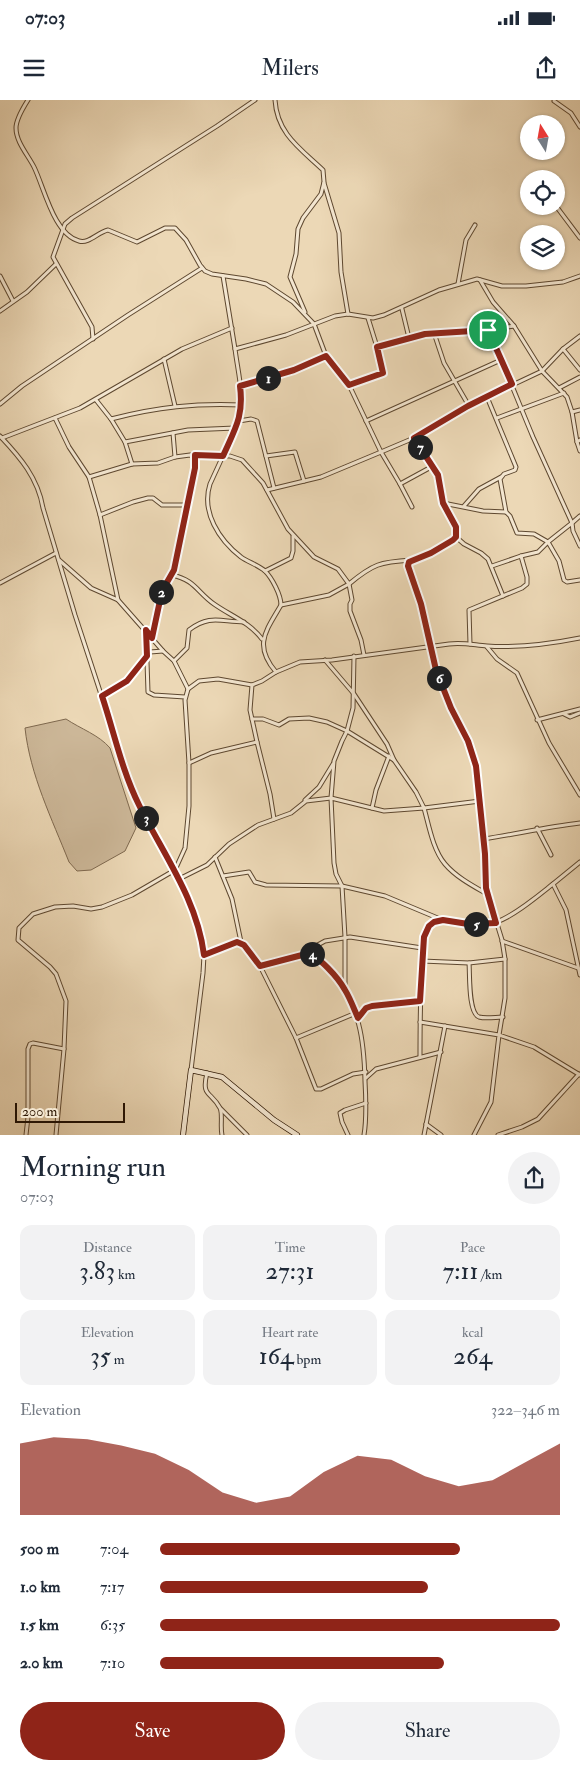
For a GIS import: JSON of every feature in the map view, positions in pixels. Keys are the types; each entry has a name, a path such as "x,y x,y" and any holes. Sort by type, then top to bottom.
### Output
{"street":[{"path":"28,100 17,122 17,134 33,165 52,212 63,229 80,241 87,240 108,230 137,242 165,228 175,228 190,246 202,268 223,276 266,284 293,302 314,324 326,356 349,385 381,452 412,507"},
{"path":"93,338 92,327 53,257 63,229 72,218 255,100"},
{"path":"275,100 277,116 282,127 301,150 323,170 324,182 339,233 341,272 348,314"},
{"path":"554,101 571,113 580,127"},
{"path":"306,314 290,277 296,254 298,229 303,218 318,199 324,182"},
{"path":"563,215 580,238"},
{"path":"458,284 466,240 475,225"},
{"path":"0,311 14,302 56,264"},
{"path":"0,404 22,386 93,338 202,268"},
{"path":"0,276 14,302"},
{"path":"223,276 242,405 239,420 208,491 207,499 210,517 220,534 238,554 265,571 279,595 281,605 265,632 263,640 266,657 276,672"},
{"path":"235,349 273,339 327,318 348,314 368,318 384,316 426,296 458,284 480,279 502,286 526,286 563,282 580,276"},
{"path":"480,279 493,302 514,326 542,371 564,393 572,412 580,451"},
{"path":"402,309 409,338"},
{"path":"349,385 383,373 368,318"},
{"path":"377,347 434,333 488,330 514,326"},
{"path":"183,1135 204,955 202,938 195,914 175,870 133,792 58,560 41,494 22,459 1,437 55,418 96,400 196,342 232,328"},
{"path":"488,330 572,523 580,546"},
{"path":"434,333 442,358 468,406"},
{"path":"267,490 321,477 414,438 468,406 542,371 563,349 580,336"},
{"path":"563,349 580,370"},
{"path":"240,386 294,370 326,356"},
{"path":"164,359 175,406"},
{"path":"366,421 501,360"},
{"path":"559,388 580,377"},
{"path":"497,418 564,393"},
{"path":"464,506 479,489 515,470 516,466 487,397"},
{"path":"96,400 125,442 132,464"},
{"path":"111,420 175,406 204,404 242,405"},
{"path":"572,412 580,410"},
{"path":"55,418 69,447 89,477 100,514 118,600"},
{"path":"239,420 251,418 257,421 274,488"},
{"path":"125,442 195,430 236,428"},
{"path":"173,433 175,457"},
{"path":"414,438 438,475 443,503 456,527 456,537 485,556 492,566 503,596"},
{"path":"266,456 295,452 304,481"},
{"path":"89,477 132,464 158,463 175,457 195,455 223,456 237,457 242,460 254,471 267,490 284,523 294,535 314,557 338,569 349,584 352,600 350,611 364,654"},
{"path":"152,638 162,591 172,575 188,505 195,468 195,455"},
{"path":"400,484 433,466"},
{"path":"501,477 506,512 510,516 517,533 534,534 548,542 556,555 566,581 580,580"},
{"path":"100,514 148,498 153,498 162,505 188,505"},
{"path":"443,503 483,511 506,512"},
{"path":"492,566 536,553 580,516"},
{"path":"265,571 290,558 293,551 294,535"},
{"path":"281,605 329,595 349,584 374,566 390,561 412,560 431,553 456,537"},
{"path":"0,584 56,553"},
{"path":"470,644 469,610 522,588 527,584 522,556"},
{"path":"58,560 91,588 118,600 174,661 188,689"},
{"path":"412,560 408,566 421,604 436,670 442,688 468,741 473,757 480,801 488,895 502,940 505,959 506,991 491,1102 474,1135"},
{"path":"172,575 188,580 212,602 253,628 263,640"},
{"path":"174,661 187,648 189,630 201,622 213,620 244,622"},
{"path":"146,630 147,689 149,693 185,697"},
{"path":"56,1135 64,1049 66,1001 56,974 50,966 18,940 19,928 36,912 55,907 73,906 91,909 102,907 132,895 175,870 185,848 189,806 189,762 185,697 188,689 199,681 212,679 252,685 300,662 456,643 487,646 528,646 580,638"},
{"path":"487,646 497,659 517,673 537,720 556,757 580,795"},
{"path":"102,696 127,681 150,652 163,651"},
{"path":"179,879 202,868 246,832 291,813 319,787 334,761 347,732 354,694 352,683 354,656"},
{"path":"326,660 354,694 416,792 424,808 437,847 446,864 488,895"},
{"path":"252,685 250,700 252,719 274,819"},
{"path":"537,720 580,709"},
{"path":"564,714 570,716 580,713"},
{"path":"252,719 262,719 279,725 289,719 309,718 327,722 394,760"},
{"path":"189,762 211,753 257,742"},
{"path":"372,808 376,790 389,756"},
{"path":"334,761 331,798 334,863 336,874 342,886 345,937 345,989"},
{"path":"302,803 318,798 331,798 388,811 480,801"},
{"path":"484,839 537,828 580,823"},
{"path":"537,828 551,855"},
{"path":"215,857 232,899 241,942 260,966 296,1038 316,1089 324,1088 353,1074 366,1072"},
{"path":"222,876 247,872 250,873 255,882 266,885 342,886 385,896 443,920 468,924 496,923 528,903 580,862"},
{"path":"574,867 580,870"},
{"path":"554,884 566,910 580,975"},
{"path":"420,1057 422,948 429,926 434,922 443,920"},
{"path":"300,955 325,941 345,937 422,948"},
{"path":"502,940 578,968"},
{"path":"204,955 233,943 241,942"},
{"path":"260,966 309,953 318,958 345,989 358,1018 364,1053 366,1072 364,1135"},
{"path":"422,961 470,963 505,959"},
{"path":"470,963 471,999 474,1013 479,1016 503,1017"},
{"path":"358,1018 366,1008 372,1006 420,1001"},
{"path":"296,1038 356,1013"},
{"path":"420,1022 499,1035 534,1047 579,1075 538,1119 498,1135"},
{"path":"424,1135 444,1026"},
{"path":"26,1135 28,1118 28,1049 30,1044 34,1043 64,1049"},
{"path":"365,1078 376,1069 440,1052"},
{"path":"191,1070 222,1077 274,1120 297,1135"},
{"path":"207,1073 206,1092 247,1135"},
{"path":"348,1135 340,1113 366,1103"},
{"path":"220,1108 222,1135"},
{"path":"426,1124 441,1135"}],"shaded area":[{"path":"66,719 106,743 110,748 136,828 125,851 91,870 77,871 69,862 42,796 32,763 25,728"}],"route":[{"path":"488,330 512,384 468,406 414,438 436,470 443,503 457,531 456,537 453,540 431,553 414,558 409,562 408,566 421,604 428,640 442,688 468,741 476,766 485,854 486,888 496,923 468,924 443,920 434,922 429,926 424,937 420,1001 368,1007 358,1018 345,989 313,954 309,953 260,966 244,945 241,942 237,942 204,955 202,938 195,914 169,858 133,792 102,696 127,681 147,656 146,630 152,638 163,586 174,570 191,492 195,455 223,456 239,420 242,405 240,386 294,370 326,356 349,385 383,373 377,347 425,334 488,330"}]}
